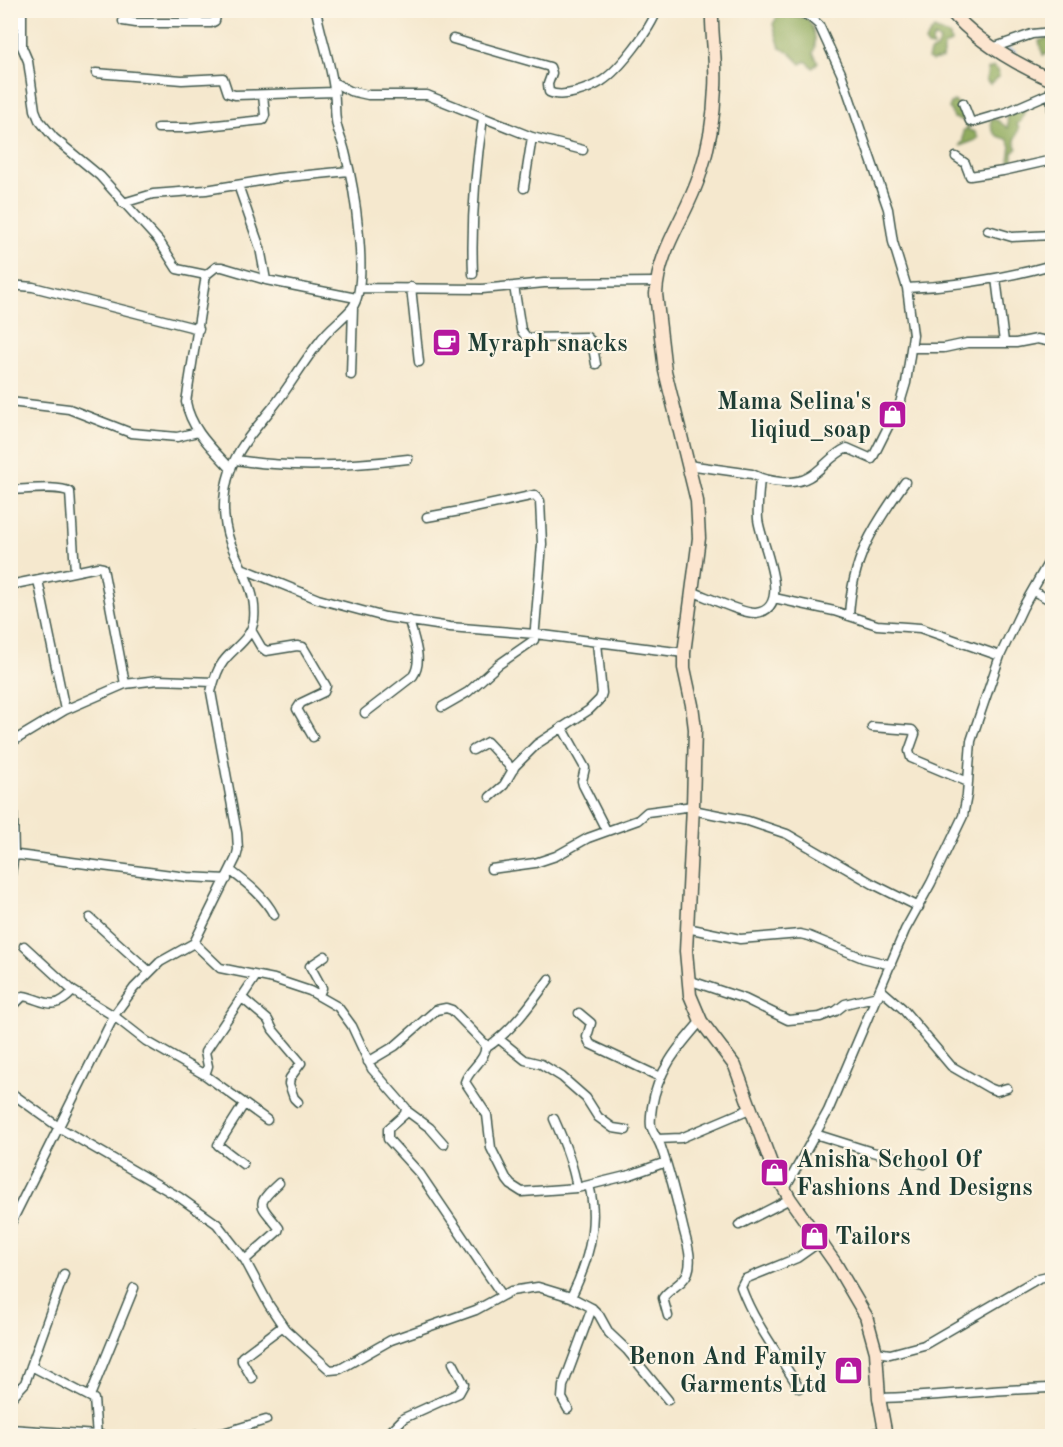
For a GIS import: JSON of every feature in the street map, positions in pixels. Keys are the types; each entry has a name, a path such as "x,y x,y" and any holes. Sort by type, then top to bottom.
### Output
{"street":[{"path":"22,10 22,47 28,61 35,110 39,120 54,138 100,176 159,241 177,268 206,275"},
{"path":"123,21 211,23 215,21 217,10"},
{"path":"316,10 335,92 336,124 349,171 360,253 360,288 353,307 351,375"},
{"path":"453,39 550,67 552,73 548,84 549,92 566,95 605,79 649,29 657,10"},
{"path":"712,10 716,88 708,145 695,187 662,258 657,282 657,304 665,371 697,501 699,538 684,653 684,668 692,705 694,729 693,808 686,951 688,980 690,995 701,1021 735,1066 772,1166 866,1316 876,1352 879,1398 885,1434 860,1437"},
{"path":"688,465 746,473 760,478 789,481 808,478 847,448 872,459 900,403 913,335 907,288 893,242 888,209 841,73 819,25 796,10"},
{"path":"950,10 972,31 1051,84"},
{"path":"995,47 1032,34 1053,32"},
{"path":"96,73 182,80 223,78 230,95 335,92"},
{"path":"333,82 350,91 368,95 427,95 532,137 583,150"},
{"path":"963,104 970,121 973,122 1007,111 1051,84"},
{"path":"1051,84 1053,110"},
{"path":"158,128 188,128 263,120 266,115 262,95"},
{"path":"473,274 474,185 483,118"},
{"path":"524,188 532,137"},
{"path":"956,157 965,163 970,176 1053,160"},
{"path":"123,202 153,194 206,190 278,178 349,171"},
{"path":"238,185 260,248 266,280"},
{"path":"988,230 1012,237 1053,235"},
{"path":"907,288 946,286 1053,265"},
{"path":"231,469 198,432 186,402 206,275 216,267 222,267 266,280 356,298"},
{"path":"996,278 1004,342"},
{"path":"360,288 482,289 544,284 657,282"},
{"path":"10,285 33,287 199,329"},
{"path":"513,286 521,330 527,338 587,337 592,342 596,364"},
{"path":"411,287 419,362"},
{"path":"10,1225 114,1016 134,988 160,962 194,943 229,875 238,850 238,842 211,692 222,663 246,638 254,622 254,609 244,570 231,544 224,517 223,508 231,469 249,436 292,382 321,339 353,307"},
{"path":"912,348 944,348 967,343 1037,339 1053,342"},
{"path":"10,402 69,409 131,433 177,437 198,432"},
{"path":"236,460 267,465 357,465 408,459"},
{"path":"691,591 749,612 767,610 773,604 772,573 758,520 760,478"},
{"path":"849,616 850,593 858,562 868,537 905,482"},
{"path":"10,490 66,489 70,492 75,571"},
{"path":"426,517 535,495 539,498 542,544 533,642 498,665 468,692 442,707"},
{"path":"739,1225 788,1194 828,1111 905,930 919,907 963,816 971,741 1000,656 1053,556"},
{"path":"10,585 75,571 103,568 126,684"},
{"path":"244,570 318,599 386,617 450,627 535,634 684,653"},
{"path":"38,580 65,710"},
{"path":"1033,591 1053,601"},
{"path":"774,598 877,625 920,628 1000,656"},
{"path":"365,713 417,670 419,661 409,620"},
{"path":"251,630 266,651 303,647 324,682 324,692 301,703 297,709 313,737"},
{"path":"490,797 504,784 513,770 537,744 589,710 602,697 597,643"},
{"path":"10,743 65,710 126,684 158,680 213,682"},
{"path":"561,727 585,768 583,785 606,830"},
{"path":"872,727 912,730 915,734 909,751 911,758 968,782"},
{"path":"474,750 487,742 513,770"},
{"path":"10,879 12,772"},
{"path":"491,869 524,865 546,859 606,830 638,820 647,812 693,808 748,821 788,834 873,884 919,907"},
{"path":"12,854 187,877 229,875 260,894 274,915"},
{"path":"90,918 150,972"},
{"path":"687,928 740,939 800,934 863,958 891,965"},
{"path":"194,943 220,968 274,979 320,995 338,1007 372,1069 404,1103 407,1111 430,1128 444,1144"},
{"path":"24,946 73,991 114,1016 146,1041 205,1075 267,1120"},
{"path":"320,995 322,988 310,966 325,956"},
{"path":"205,1075 208,1066 205,1052 256,976"},
{"path":"486,1048 499,1039 531,1004 549,979"},
{"path":"688,980 745,999 788,1020 820,1017 836,1011 845,1004 879,993 903,1008 951,1066 989,1088 997,1091 1007,1088"},
{"path":"10,1010 23,996 50,1004 63,1000 73,991"},
{"path":"240,997 268,1020 273,1030 301,1063 290,1078 289,1084 298,1102"},
{"path":"368,1062 395,1046 441,1008 452,1010 478,1035 486,1048 485,1054 467,1076 465,1082 487,1115 491,1148 510,1185 522,1192 577,1188 630,1175 666,1162"},
{"path":"579,1013 591,1023 587,1038 590,1044 660,1077"},
{"path":"668,1316 663,1298 684,1281 690,1261 677,1201 650,1119 653,1097 668,1060 701,1021"},
{"path":"499,1039 525,1060 541,1064 562,1077 586,1098 598,1117 613,1128 626,1130"},
{"path":"10,1092 60,1128 160,1186 217,1224 245,1260 283,1326 325,1366 335,1371 392,1340 476,1310 502,1295 522,1288 538,1287 571,1297 592,1308 609,1333 627,1350 668,1400"},
{"path":"243,1164 218,1145 244,1104"},
{"path":"657,1139 681,1138 752,1108"},
{"path":"407,1111 388,1129 387,1139 420,1174 502,1295"},
{"path":"554,1119 575,1176 577,1188"},
{"path":"815,1134 872,1152 924,1164"},
{"path":"245,1260 278,1232 279,1228 262,1206 265,1196 279,1183"},
{"path":"571,1297 583,1275 587,1259 593,1201 589,1185"},
{"path":"799,1388 747,1305 741,1284 745,1279 797,1257 821,1241"},
{"path":"10,1399 22,1389 64,1274"},
{"path":"876,1352 890,1353 924,1345 1039,1278 1053,1275"},
{"path":"90,1396 134,1288"},
{"path":"568,1409 562,1398 563,1386 592,1308"},
{"path":"252,1378 242,1357 283,1326"},
{"path":"386,1437 404,1418 459,1393 464,1384 453,1363"},
{"path":"31,1366 90,1396 95,1402 97,1436"},
{"path":"879,1398 1053,1388"},
{"path":"187,1437 223,1433 266,1420"},
{"path":"10,1429 46,1435 111,1437"},
{"path":"147,1437 179,1437"}],"green space":[{"path":"780,12 808,19 815,36 813,53 818,62 813,68 806,61 801,64 789,52 780,48 773,24"},
{"path":"934,29 950,36 951,43 944,46 942,59 932,61 928,59 930,52 936,49 940,41 935,37 932,41 933,47 927,46 925,41"},
{"path":"1052,36 1052,53 1043,55 1039,41"},
{"path":"994,67 999,77 990,84 986,80 988,69"},
{"path":"954,101 964,112 970,126 968,128 963,120 954,118 949,108"},
{"path":"1023,105 1025,110 1021,121 1017,124 1019,128 1015,141 1017,149 1013,152 1013,163 1009,160 1011,146 1007,139 995,133 991,119 997,120 1008,128 1007,115"},
{"path":"966,129 975,132 978,138 961,146 963,131"}],"waterway":[{"path":"1008,48 1015,52"}],"place":[{"name":"Myraph snacks","path":"446,343"},
{"name":"Mama Selina's liqiud_soap","path":"892,415"},
{"name":"Anisha School Of Fashions And Designs","path":"775,1173"},
{"name":"Tailors","path":"814,1236"},
{"name":"Benon And Family Garments Ltd","path":"848,1370"}]}
